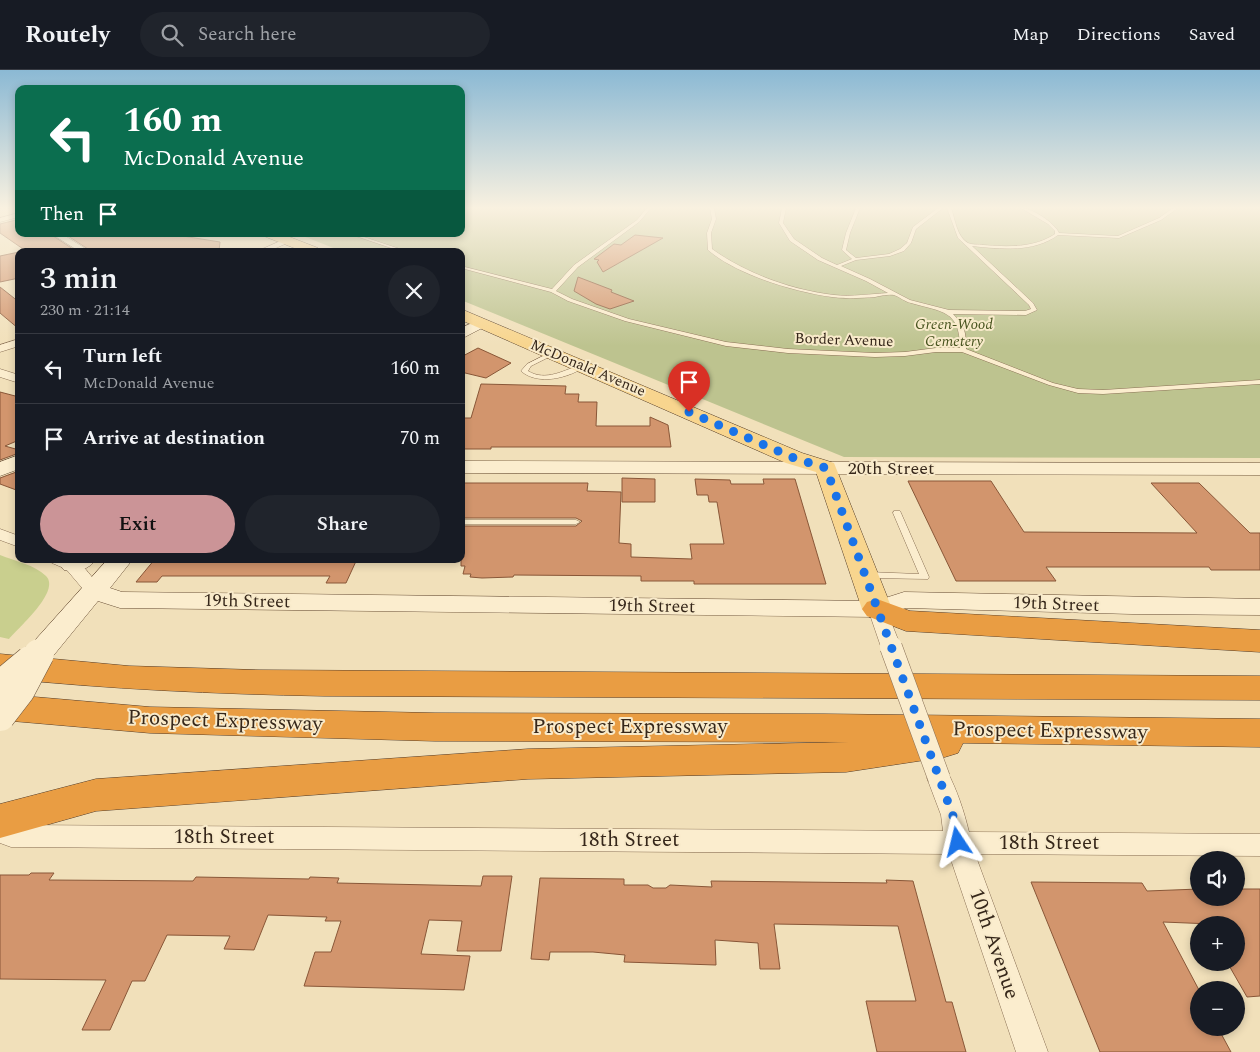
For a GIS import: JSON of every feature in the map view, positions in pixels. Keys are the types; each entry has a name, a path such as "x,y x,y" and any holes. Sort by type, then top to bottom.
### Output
{"highway":[{"path":"877,609 906,621 1260,641"},
{"path":"0,666 48,672 145,679 325,683 1260,688"},
{"name":"Prospect Expressway","path":"0,707 150,720 376,725 1260,733"},
{"path":"0,821 96,794 528,764 846,757 1027,731"}],"main road":[{"name":"McDonald Avenue","path":"465,316 794,458 826,468"},
{"path":"465,333 481,323"},
{"path":"0,470 15,463"},
{"name":"20th Street","path":"465,466 1260,469"},
{"name":"10th Avenue","path":"826,468 877,609"},
{"path":"0,686 45,648 118,563"},
{"name":"19th Street","path":"94,591 120,600 877,609 904,600 1132,606 1260,607"},
{"path":"0,716 20,690 45,648"}],"street":[{"path":"2,346 15,343"},
{"path":"0,374 15,378"},
{"path":"0,534 15,540"},
{"path":"73,563 94,591"},
{"name":"10th Avenue","path":"877,609 953,816 958,842 1032,1052"},
{"name":"18th Street","path":"0,829 12,836 1260,844"}],"lane":[{"path":"553,291 576,266 593,254"},
{"path":"715,254 743,271 812,291 836,296 892,294"},
{"path":"812,254 908,301 949,312 1026,313 1034,310 1031,304 978,254"},
{"path":"849,254 855,259"},
{"path":"838,266 855,259 893,254"},
{"name":"Border Avenue","path":"465,268 553,291 570,300 627,320 680,334 749,348 875,355 936,350 963,350 1051,384 1078,390 1103,392 1163,390 1260,382"},
{"path":"949,312 960,324 963,334 963,350"},
{"path":"553,353 529,365 524,371 533,376 546,377 583,366"},
{"path":"865,575 925,577 897,513"},
{"path":"465,522 576,522"}],"green space":[{"name":"Green-Wood Cemetery","path":"465,254 1260,254 1260,458 844,457 465,302"},
{"path":"0,555 15,561 15,563 21,563 36,569 46,576 49,583 44,599 29,618 9,639 0,637"}],"building":[{"path":"15,254 15,279 0,282 0,256"},
{"path":"601,254 635,254 603,272 597,262 599,260 594,259"},
{"path":"578,277 634,301 610,309 596,304 574,291"},
{"path":"0,287 15,299 15,326 0,313"},
{"path":"478,348 511,363 486,378 465,373 465,355"},
{"path":"481,384 566,386 565,394 579,394 578,402 597,402 596,426 650,426 650,417 668,425 671,447 491,447 491,449 465,449 465,418 471,418"},
{"path":"0,392 15,396 15,442 5,446 15,449 15,454 0,460"},
{"path":"15,472 15,490 0,484 0,478"},
{"path":"622,478 655,479 655,502 622,502"},
{"path":"695,479 730,480 731,484 764,484 763,479 795,479 826,584 694,584 694,581 641,581 641,576 514,575 513,577 482,578 470,577 471,574 463,574 465,566 461,566 461,563 465,563 465,526 576,526 582,521 576,518 465,518 465,483 588,483 587,491 621,492 619,543 631,544 631,557 692,559 690,544 724,544 717,502 709,502 708,495 697,495"},
{"path":"908,481 991,481 1024,532 1197,533 1151,483 1199,483 1250,533 1260,533 1260,570 1211,570 1209,567 1046,567 1056,581 956,581"},
{"path":"152,563 355,563 346,583 326,583 330,576 162,576 157,582 136,582"},
{"path":"31,873 54,873 49,880 193,881 196,877 309,879 310,877 339,878 337,883 481,886 483,876 512,876 501,951 457,951 462,921 429,920 421,954 470,956 464,990 304,986 315,952 331,952 341,921 325,921 327,917 268,915 254,950 224,949 230,936 167,935 145,981 132,981 110,1030 82,1030 106,980 0,979 0,875 29,875"},
{"path":"540,878 624,879 624,885 648,885 653,888 666,888 670,885 712,887 711,881 887,883 886,880 913,881 946,1002 952,1002 966,1052 877,1052 866,1001 916,1001 898,926 774,924 780,969 760,969 758,943 715,940 716,965 624,962 625,955 593,952 550,952 549,960 531,959"},
{"path":"1031,882 1142,883 1147,891 1190,889 1190,906 1245,906 1245,889 1260,889 1260,996 1247,997 1245,994 1245,981 1238,981 1232,971 1245,971 1245,916 1190,916 1190,923 1163,922 1194,981 1190,981 1190,1036 1222,1036 1231,1052 1100,1052"}],"route":[{"path":"689,412 794,458 826,468 953,816 958,842"}]}
